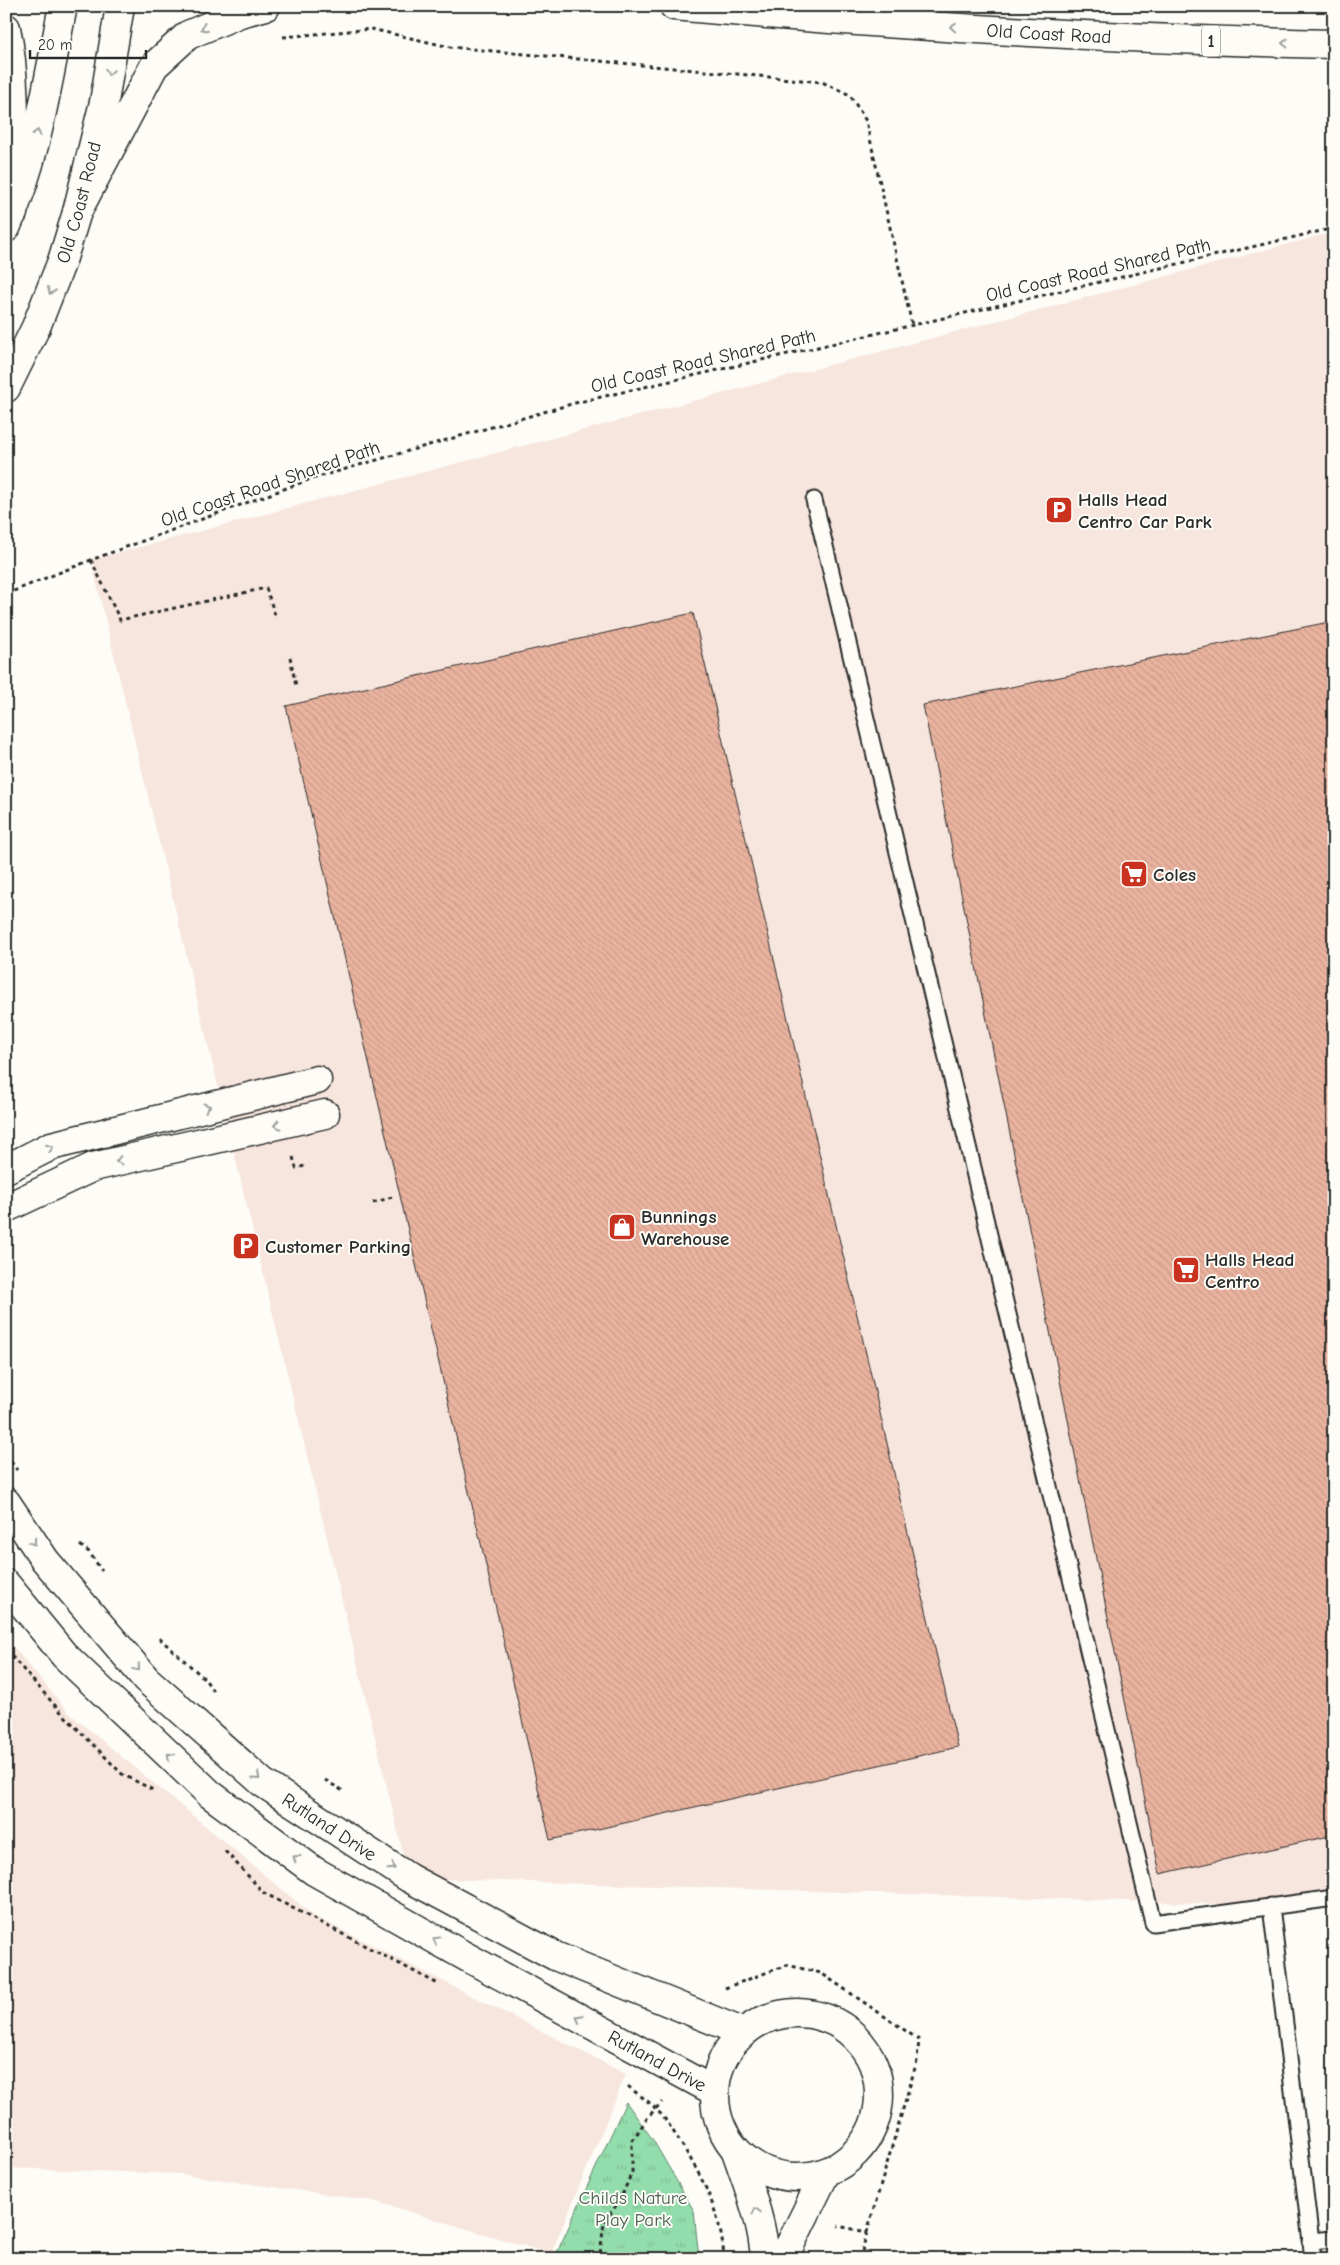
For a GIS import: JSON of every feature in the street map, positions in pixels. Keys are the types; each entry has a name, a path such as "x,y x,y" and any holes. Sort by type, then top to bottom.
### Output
{"main road":[{"path":"10,221 39,126 63,6"},
{"name":"Old Coast Road","path":"6,388 36,327 62,261 78,212 104,102 120,6"},
{"path":"78,212 154,66 188,36 240,13 266,6"},
{"name":"Old Coast Road","path":"674,6 790,16 1089,36 1334,44"},
{"path":"6,28 11,49 12,95 10,221"},
{"path":"6,1169 51,1146 317,1080"},
{"path":"6,1208 93,1167 325,1114"},
{"name":"Rutland Drive","path":"6,1502 45,1560 146,1678 263,1783 409,1878 555,1956 742,2032"},
{"name":"Rutland Drive","path":"6,1584 64,1655 210,1794 314,1871 463,1955 714,2091"},
{"path":"736,2151 763,2170 794,2178 826,2172 854,2156 872,2130 880,2098 875,2067 859,2039 833,2020 802,2012 770,2016 742,2032 722,2059 714,2091 719,2124 736,2151 755,2209 765,2247 765,2259"},
{"path":"783,2259 826,2172"}],"lane":[{"path":"814,500 1153,1923 1334,1898"},
{"path":"1271,1906 1313,2259"},
{"path":"1310,2241 1334,2238"}],"path":[{"path":"274,38 371,29 450,47 822,82 850,95 866,121 912,325"},
{"name":"Old Coast Road Shared Path","path":"6,594 91,560 311,479 537,414 1334,228"},
{"path":"91,560 120,620 266,588 275,615"},
{"path":"290,658 296,686"},
{"path":"373,1203 392,1197"},
{"path":"718,1991 787,1965 821,1973 918,2040 917,2061 860,2259"},
{"path":"802,2218 867,2232"}],"shaded area":[{"path":"1334,232 1334,1899 1278,1906 409,1878 91,560"},
{"path":"6,1638 70,1714 314,1916 626,2074 551,2254 374,2201 180,2174 6,2168"}],"green space":[{"name":"Childs Nature Play Park","path":"626,2102 653,2140 694,2211 699,2259 554,2259"}],"building":[{"name":"Bunnings Warehouse","path":"693,613 958,1747 550,1840 286,706"},
{"name":"Halls Head Centro","path":"1334,621 1334,1835 1160,1874 923,705"}],"place":[{"name":"Halls Head Centro Car Park","path":"1059,510"},
{"name":"Coles","path":"1134,874"},
{"name":"Bunnings Warehouse","path":"622,1227"},
{"name":"Customer Parking","path":"246,1246"},
{"name":"Halls Head Centro","path":"1186,1270"}]}
